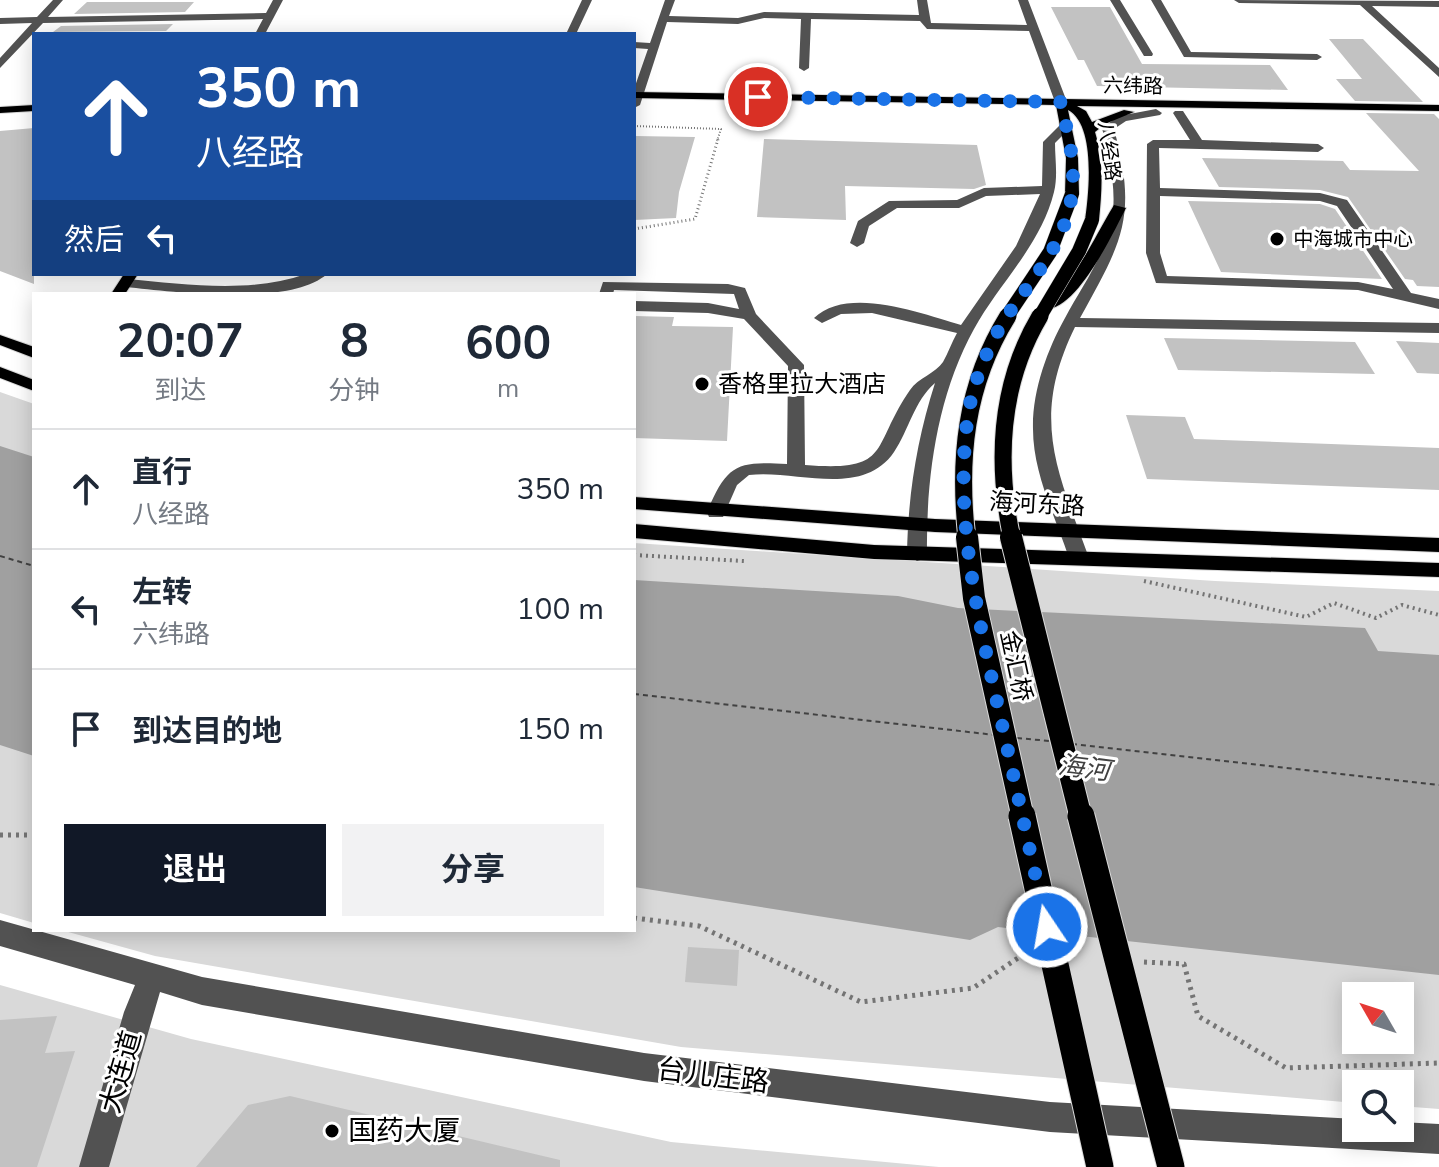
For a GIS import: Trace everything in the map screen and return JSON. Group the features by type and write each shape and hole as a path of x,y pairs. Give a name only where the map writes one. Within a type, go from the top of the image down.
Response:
{"main road":[{"path":"0,97 32,95"},
{"name":"六纬路","path":"636,100 1063,113 1439,108"},
{"path":"0,110 32,108"},
{"path":"1089,131 1101,121 1128,112"},
{"name":"八经路","path":"1072,194 1072,158 1063,113 1082,113 1089,131 1101,222"},
{"name":"六纬路","path":"1082,113 1439,117"},
{"name":"金汇桥","path":"1072,194 1060,240 1006,318 984,361 969,411 962,463 963,506 974,598 1100,1167"},
{"path":"1101,222 1119,208"},
{"name":"金汇桥","path":"1101,222 1081,249 1027,341 1009,391 1000,443 1009,529 1171,1167"},
{"path":"0,340 32,352"},
{"path":"0,372 31,381"},
{"name":"海河东路","path":"636,503 716,512 1071,533 1439,545"},
{"path":"636,531 917,554 1439,570"}],"street":[{"path":"0,65 58,0"},
{"path":"261,32 278,0"},
{"path":"572,32 587,0"},
{"path":"636,97 670,0"},
{"path":"755,17 756,0"},
{"path":"922,0 927,26 1033,28"},
{"name":"八经路","path":"1023,0 1063,113"},
{"path":"1115,0 1148,54"},
{"path":"1156,0 1188,55 1317,57"},
{"path":"1239,0 1439,4"},
{"path":"1361,1 1439,74"},
{"path":"0,21 215,21 269,16"},
{"path":"665,19 738,21 755,17 806,16 924,18"},
{"path":"804,68 806,16"},
{"path":"636,45 655,46"},
{"path":"917,554 916,524 928,449 947,368 966,331 1038,222 1048,190 1049,142 1063,113"},
{"path":"1079,558 1053,489 1045,455 1042,412 1064,336 1103,264 1116,230 1120,172 1108,128 1123,118 1156,113"},
{"path":"1179,113 1198,144"},
{"path":"1318,148 1153,144 1153,253 1161,280 1358,286 1439,304"},
{"path":"857,243 863,224 894,204 959,204 984,192 1048,190"},
{"path":"1155,192 1320,197 1342,203 1406,297"},
{"path":"125,284 240,292 298,284 316,276"},
{"path":"606,292 608,285 728,288 740,291 749,315 796,365 798,456 795,470"},
{"path":"636,306 708,308 749,315"},
{"path":"822,318 835,308 862,306 966,331"},
{"path":"1071,322 1439,328"},
{"path":"716,512 729,478 748,466 850,472 872,466 890,448 916,393 927,380 947,368"},
{"name":"台儿庄路","path":"0,933 202,991 660,1069 1050,1117 1439,1139"},
{"name":"大连道","path":"94,1167 138,1012 152,978"}],"path":[{"path":"636,126 721,129 695,219 636,229"},
{"path":"0,835 32,835"},
{"path":"636,918 699,926 861,1002 973,988 1021,956"},
{"path":"1184,964 1198,1016 1286,1068 1439,1063"}],"shaded area":[{"path":"0,392 32,403 32,922 0,913"},
{"path":"636,543 1215,581 1439,591 1439,1109 1414,1107 1414,1070 1342,1070 1342,1102 681,1047 155,956 68,932 636,932"},
{"path":"0,985 191,1039 671,1142 939,1167 0,1167"}],"water":[{"path":"0,446 32,456 32,755 0,745"},
{"name":"海河","path":"636,580 898,596 958,608 1365,628 1378,651 1439,655 1439,975 998,927 970,940 636,887"}],"building":[{"path":"87,2 194,2 185,12 74,14"},
{"path":"1051,7 1110,7 1142,64 1270,65 1288,90 1097,86 1084,60 1078,60"},
{"path":"173,24 166,31 53,32 61,26"},
{"path":"1329,39 1363,39 1423,102 1355,101 1336,79 1362,79"},
{"path":"1366,113 1434,114 1439,119 1439,287 1417,286 1413,280 1405,279 1348,197 1320,190 1219,187 1202,158 1343,161 1350,170 1419,171"},
{"path":"32,128 34,284 0,271 0,131"},
{"path":"636,136 695,137 679,192 676,218 636,220"},
{"path":"764,139 977,145 986,185 974,189 845,186 846,220 757,217"},
{"name":"中海城市中心","path":"1188,201 1320,204 1335,209 1382,279 1221,272"},
{"path":"636,316 674,317 672,326 733,327 727,441 636,438"},
{"path":"1164,338 1355,342 1375,374 1178,370"},
{"path":"1396,341 1439,343 1439,374 1417,373"},
{"path":"1126,415 1185,417 1194,439 1439,448 1439,490 1147,479"},
{"path":"688,947 739,950 737,986 685,982"},
{"path":"57,1016 45,1053 75,1051 37,1167 0,1167 0,1020"},
{"name":"国药大厦","path":"290,1096 560,1160 560,1167 196,1167 248,1105"}],"ferry route":[{"path":"0,556 32,565"},
{"path":"636,694 995,735"},
{"path":"1017,738 1050,741"},
{"path":"1072,744 1439,785"}],"place":[{"name":"中海城市中心","path":"1277,239"},
{"name":"香格里拉大酒店","path":"702,384"},
{"name":"国药大厦","path":"332,1131"}],"route":[{"path":"758,97 1061,102 1072,158 1072,194 1068,216 1060,240 1006,318 984,361 969,411 962,463 963,506 974,598 1047,927"}]}
